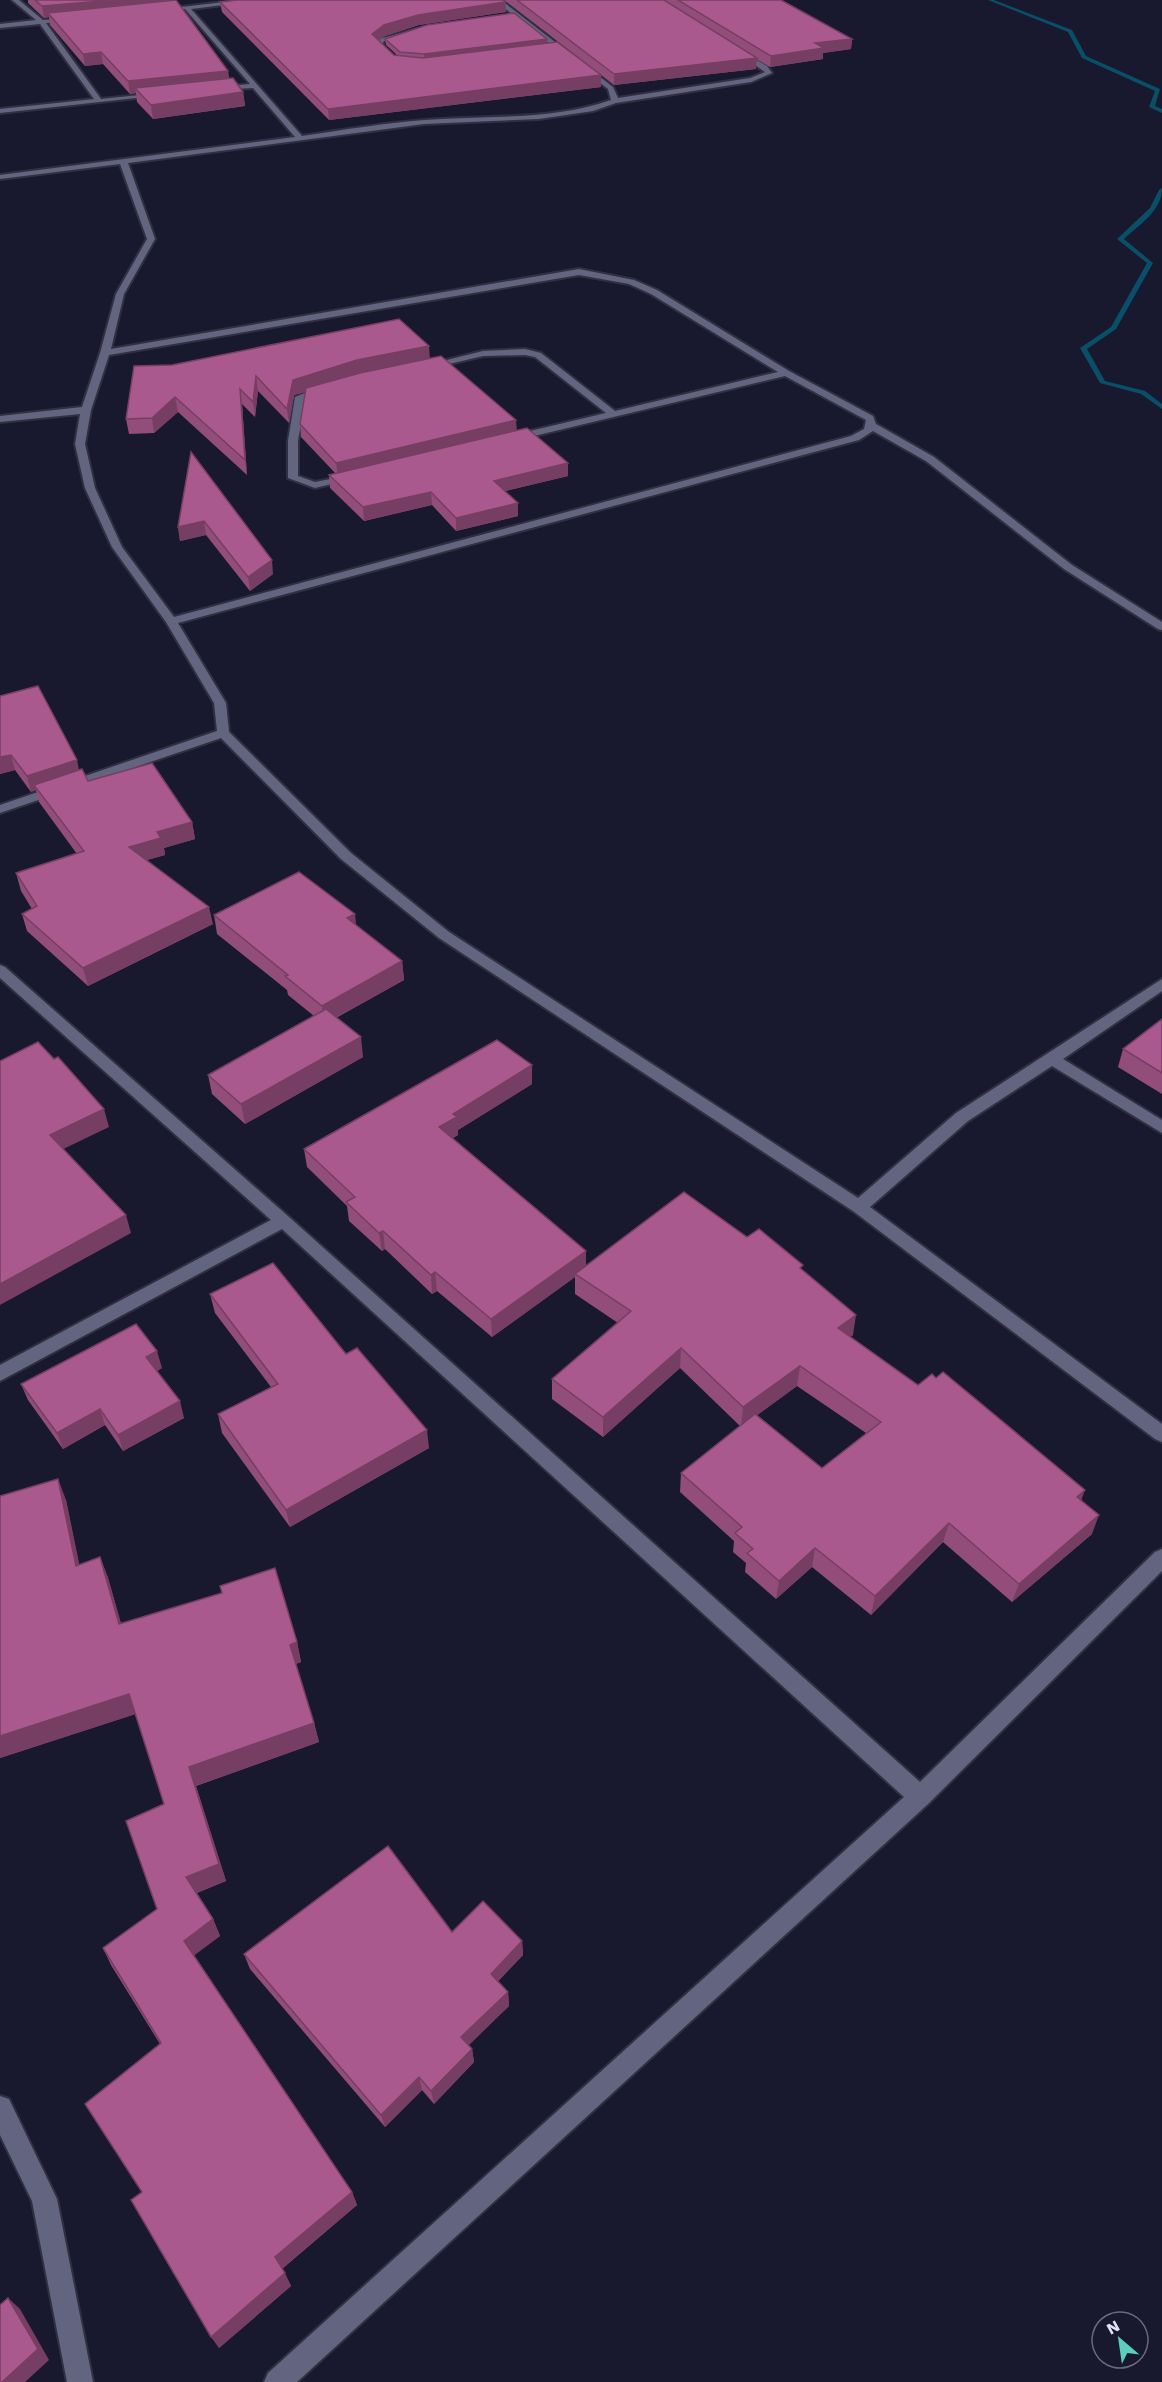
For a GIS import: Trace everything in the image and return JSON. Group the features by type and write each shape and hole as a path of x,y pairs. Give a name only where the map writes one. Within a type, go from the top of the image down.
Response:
{"street":[{"path":"15,0 42,21 98,100"},
{"path":"153,11 260,0"},
{"path":"497,0 610,88 650,95"},
{"path":"186,7 301,139"},
{"path":"506,17 517,15"},
{"path":"0,26 75,18"},
{"path":"398,63 378,45 378,42 400,33 437,27"},
{"path":"550,49 560,48"},
{"path":"0,177 124,163 424,122 539,117 593,109 615,101 751,80 769,73 765,68 734,49"},
{"path":"211,90 255,86"},
{"path":"610,88 615,101"},
{"path":"0,111 166,94"},
{"path":"124,163 151,239 120,294 105,353 86,410 80,444 90,488 117,547 171,621 220,703 223,733 346,856 444,935 859,1207 1162,1434"},
{"path":"105,353 579,272 632,282 654,292 786,373 870,418 872,426 930,459 1068,567 1162,627"},
{"path":"415,369 503,351 528,351 538,355 613,414"},
{"path":"498,442 786,373"},
{"path":"339,385 300,397 293,441 293,478 305,483 326,484 360,476"},
{"path":"0,419 86,410"},
{"path":"171,621 855,438 872,426"},
{"path":"0,809 223,733"},
{"path":"0,970 283,1221 920,1797"},
{"path":"859,1207 962,1117 1162,984"},
{"path":"1052,1059 1162,1127"},
{"path":"0,1374 283,1221"},
{"path":"277,2382 920,1797 1162,1558"},
{"path":"0,2108 44,2199 80,2382"}],"building":[{"path":"35,0 113,0 42,6"},
{"path":"176,0 228,71 128,81 101,52 83,54 48,13"},
{"path":"238,0 503,0 505,2 418,15 384,25 372,34 394,55 423,58 557,42 601,75 328,109 220,2"},
{"path":"517,0 664,0 757,58 614,74"},
{"path":"678,0 781,0 852,39 815,43 824,48 771,56"},
{"path":"514,13 547,39 424,54 400,52 385,39 427,25"},
{"path":"233,78 243,92 151,105 135,88"},
{"path":"399,319 429,346 357,360 293,380 287,409 256,376 253,402 240,389 245,460 175,397 152,418 126,419 134,366 172,365"},
{"path":"441,356 516,420 336,463 300,424 306,388 360,373"},
{"path":"527,428 568,463 494,481 518,503 456,518 431,492 363,507 329,475"},
{"path":"191,452 272,560 248,577 204,521 178,527"},
{"path":"38,686 77,760 27,776 11,755 0,757 0,696"},
{"path":"152,763 192,822 157,832 161,838 129,847 209,907 83,968 22,914 37,906 16,873 84,851 34,785 82,769 88,781"},
{"path":"299,872 355,914 347,918 402,961 322,1006 214,915"},
{"path":"326,1009 361,1037 241,1104 208,1075"},
{"path":"1162,1019 1162,1073 1123,1049"},
{"path":"497,1040 532,1065 453,1114 457,1117 439,1127 586,1251 491,1319 435,1272 431,1275 383,1231 379,1233 346,1202 355,1197 304,1149"},
{"path":"38,1042 54,1059 58,1057 104,1109 50,1135 126,1215 0,1284 0,1061"},
{"path":"684,1192 747,1237 759,1229 803,1265 800,1268 856,1315 838,1328 918,1385 932,1374 936,1378 943,1372 1085,1490 1077,1497 1099,1515 1019,1584 949,1523 875,1596 815,1548 779,1581 747,1553 753,1549 735,1533 742,1527 681,1473 755,1414 822,1468 881,1422 800,1366 743,1407 681,1348 603,1417 552,1379 631,1311 575,1274"},
{"path":"273,1263 346,1354 357,1348 427,1430 286,1510 218,1414 278,1384 210,1294"},
{"path":"136,1324 157,1351 146,1357 180,1401 118,1435 100,1409 57,1433 21,1384"},
{"path":"58,1479 76,1566 100,1557 119,1624 222,1593 220,1586 275,1568 297,1642 290,1645 314,1723 189,1767 219,1864 186,1877 213,1919 184,1941 352,2192 275,2257 285,2273 211,2337 131,2200 142,2192 85,2104 161,2043 103,1948 157,1909 126,1821 164,1804 129,1694 0,1736 0,1496"},
{"path":"388,1846 452,1932 483,1901 522,1941 491,1974 508,1992 461,2037 472,2049 431,2091 419,2077 381,2115 244,1954"},
{"path":"8,2298 38,2349 0,2382 0,2305"}],"waterway":[{"path":"990,0 1070,31 1084,57 1158,90 1152,107 1162,111"},
{"path":"1162,190 1153,209 1120,239 1150,263 1114,328 1083,348 1102,382 1143,392 1162,407"}]}
